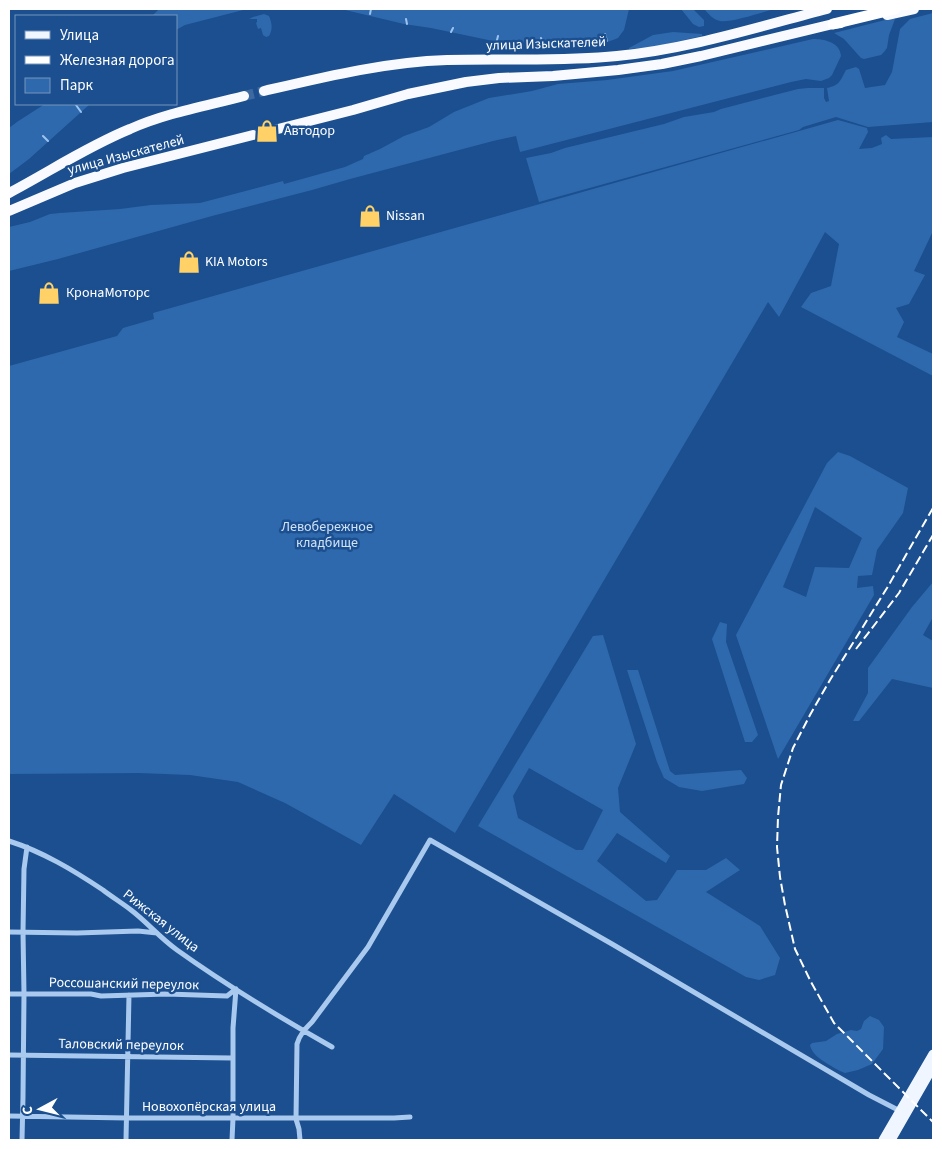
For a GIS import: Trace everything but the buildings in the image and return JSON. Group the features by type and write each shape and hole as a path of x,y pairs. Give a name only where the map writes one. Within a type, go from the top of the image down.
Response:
{"highway":[{"name":"улица Изыскателей","path":"264,91 323,78 404,64 447,60 552,60 651,52 712,40 827,9"},
{"path":"833,24 875,9"},
{"path":"274,130 408,94 466,82 499,78 553,76 662,64 895,9"},
{"path":"833,24 868,20 914,9"},
{"name":"улица Изыскателей","path":"9,193 130,129 165,117 244,96"},
{"name":"улица Изыскателей","path":"9,211 93,177 254,135"}],"main road":[{"path":"883,1140 933,1054"},
{"path":"891,1140 933,1067"}],"street":[{"path":"300,1140 300,1130 296,1118 297,1044 303,1031 312,1022 368,947 430,840 900,1111"},
{"name":"Рижская улица","path":"9,841 27,847 58,862 94,884 130,909 175,949 303,1031 332,1047"},
{"path":"22,1140 24,869 27,847"},
{"path":"9,932 77,933 138,931 157,933"},
{"path":"232,1140 232,1058 236,989"},
{"name":"Россошанский переулок","path":"9,994 226,996 236,989"},
{"path":"126,1140 129,996"},
{"name":"Таловский переулок","path":"9,1055 232,1058"},
{"name":"Новохопёрская улица","path":"9,1116 127,1118 410,1117"}],"green space":[{"path":"159,9 247,9 185,25 178,29 178,15 153,15"},
{"path":"341,9 629,9 624,30 618,38 613,40 604,43 541,44 493,41 404,24"},
{"path":"681,9 693,9 704,20 704,26 699,27 693,24"},
{"path":"704,9 774,9 739,19 720,21"},
{"path":"933,13 933,122 868,127 836,117 803,127 799,130 539,202 526,158 664,124 684,117 714,112 798,89 824,88 826,102 829,101 827,88 837,84 846,70 856,67 859,69 865,88 885,85 892,72 900,29 910,19"},
{"path":"264,14 269,16 272,26 269,36 266,37 263,35 261,28 258,29 257,19 249,19"},
{"path":"895,19 889,35 887,48 881,55 861,58 844,39 834,33"},
{"path":"673,32 702,34 702,36 653,47 629,49 653,35"},
{"path":"813,39 835,44 841,56 832,75 821,81 806,79 791,82 520,152 516,136 493,141 9,271 9,227 30,222 50,214 151,205 200,203 283,181 284,184 345,167 404,136 429,127 454,112 489,98 532,91 558,84 607,80 673,71"},
{"path":"43,105 89,105 29,159 9,174 9,128"},
{"name":"Левобережное кладбище","path":"838,120 867,128 868,132 859,149 872,148 882,144 881,138 886,135 891,139 933,137 933,231 914,271 925,275 909,304 896,308 904,322 897,337 933,354 933,376 801,307 811,293 831,286 839,244 825,232 779,317 768,302 455,833 394,794 361,845 285,803 238,782 190,775 139,773 9,774 9,366 117,336 123,328 154,319 153,313"},
{"path":"838,452 850,456 908,488 903,513 877,550 872,575 858,576 857,588 873,586 874,595 778,759 736,635 827,463","holes":["815,507 862,538 849,568 815,567 806,597 783,587"]},
{"path":"933,582 933,617 923,635 933,641 933,688 892,679 859,721 853,721 868,693 868,668 912,607"},
{"path":"720,622 727,624 726,642 758,735 752,742 745,742 712,639"},
{"path":"603,635 636,744 618,788 620,812 670,856 666,863 617,833 597,861 646,901 657,900 677,870 706,870 726,858 740,870 706,892 760,926 780,958 775,975 759,980 746,977 478,826 593,636","holes":["529,768 603,810 583,850 576,850 518,818 513,796"]},
{"path":"627,670 638,670 670,771 675,775 741,770 747,778 744,784 702,791 679,787 664,778"},
{"path":"870,1016 879,1020 884,1027 883,1049 872,1064 845,1073 822,1060 811,1049 810,1045 812,1043 826,1041 837,1034 861,1029 864,1021"}],"waterway":[{"path":"370,14 371,9"},
{"path":"406,19 407,24"},
{"path":"451,32 453,28"},
{"path":"605,34 607,41"},
{"path":"497,40 498,36"},
{"path":"541,38 543,44"},
{"path":"76,105 81,112"},
{"path":"43,136 48,141"}],"tunnel":[{"path":"244,96 264,91"},
{"path":"253,135 274,130"}],"railway":[{"path":"933,508 887,588 830,680 793,748 781,785 777,847 780,877 795,949 834,1023 933,1122"},
{"path":"856,649 899,593 933,535"}],"place":[{"name":"Автодор","path":"267,131"},
{"name":"Nissan","path":"370,216"},
{"name":"KIA Motors","path":"189,262"},
{"name":"КронаМоторс","path":"49,293"}]}
